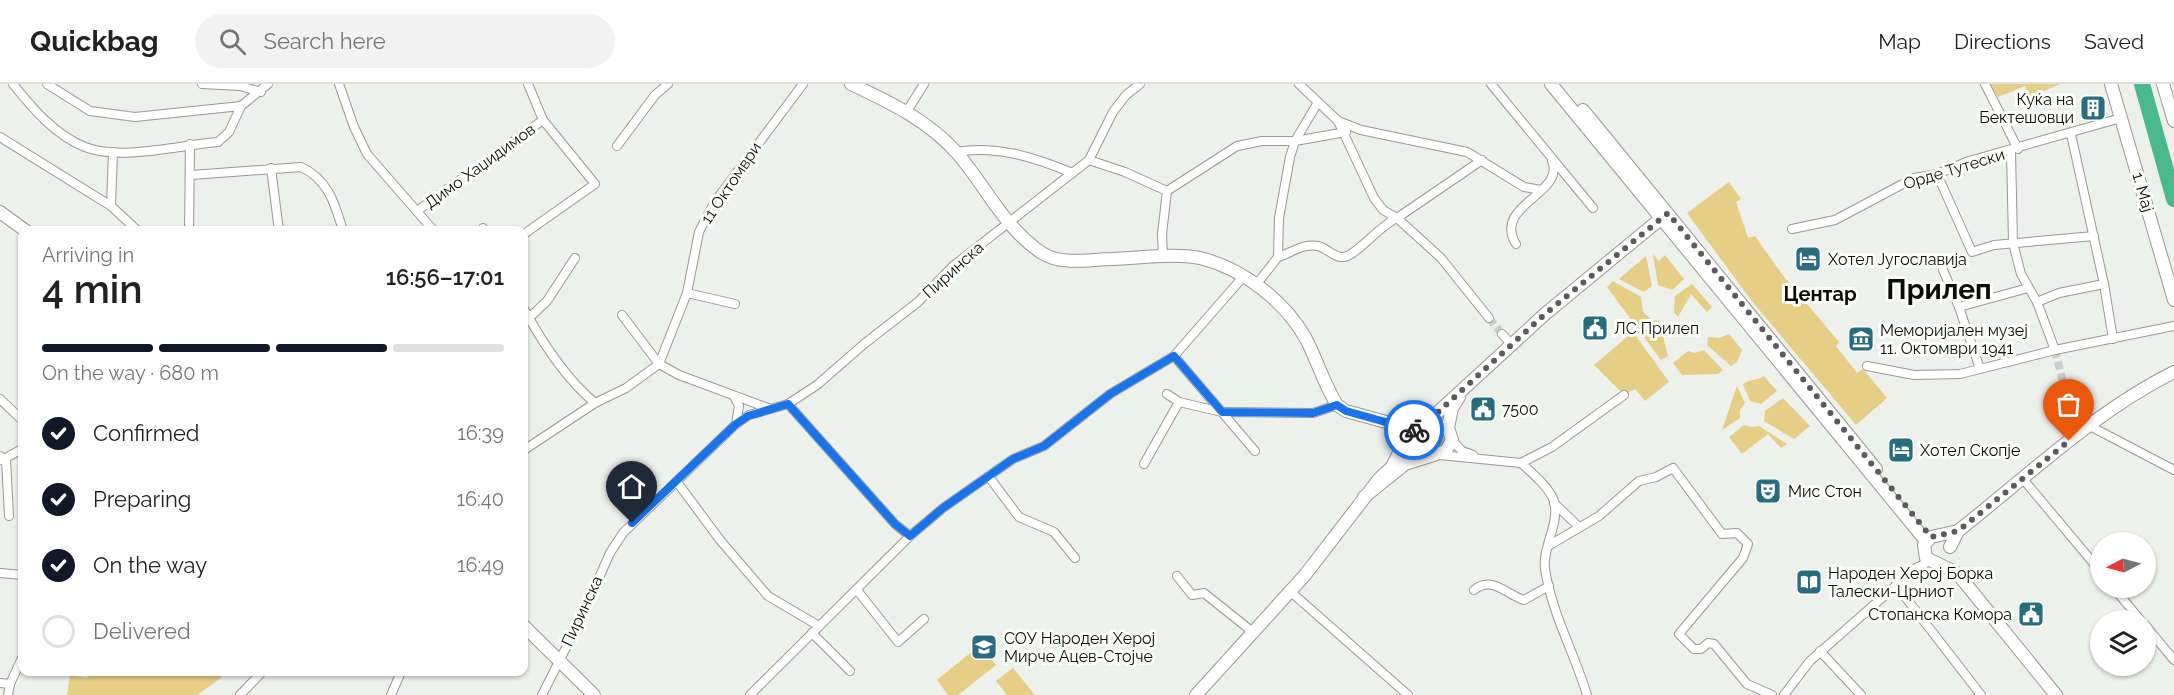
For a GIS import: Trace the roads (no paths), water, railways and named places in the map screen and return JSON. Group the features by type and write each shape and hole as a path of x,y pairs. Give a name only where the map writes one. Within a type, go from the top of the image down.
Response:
{"street":[{"path":"13,84 38,114 60,131 85,147 113,152 218,142 229,132 241,106"},
{"path":"47,84 90,111 135,117 241,106 268,84"},
{"path":"202,84 240,87 261,92"},
{"path":"339,84 354,127 367,154 430,226"},
{"path":"528,84 543,120 595,184 528,231"},
{"path":"617,146 655,95 668,84"},
{"name":"11 Октомври","path":"659,364 687,293 699,232 714,203 803,84"},
{"path":"851,84 907,111 956,152 1008,221 1029,244 1045,255 1069,261 1163,257 1198,258 1221,265 1256,285 1291,317 1305,337 1337,405 1346,411 1415,430"},
{"path":"907,111 924,84"},
{"path":"1140,84 1126,95 1113,112 1089,160 1125,172 1167,191"},
{"path":"1491,84 1552,161 1593,208"},
{"path":"1551,84 1664,216"},
{"path":"1561,84 1931,549 1957,573 2056,695"},
{"path":"1985,84 2015,150 2013,243 2021,274 2037,302 2055,350"},
{"name":"1. Мај","path":"2111,84 2174,300"},
{"path":"2163,84 2171,100 2174,121"},
{"path":"1302,85 1317,104 1338,121 1361,130 1467,153 1482,160 1524,188 1540,190"},
{"path":"1278,257 1283,189 1295,141 1317,104"},
{"name":"Орде Тутески","path":"1792,230 1835,220 1905,182 2121,118"},
{"name":"Димо Хаџидимов","path":"417,211 543,120"},
{"path":"1338,121 1374,198 1383,210 1397,218 1441,258 1489,318"},
{"path":"1167,191 1237,146 1262,141 1295,141 1361,130"},
{"path":"2071,134 2104,284 2113,339"},
{"path":"0,137 111,206 133,226"},
{"path":"189,226 190,144"},
{"path":"956,152 980,148 1038,159 1070,172"},
{"path":"111,206 113,152"},
{"name":"Пиринска","path":"542,695 582,616 610,553 623,533 666,489 677,482 736,424 768,408 788,404 817,385 864,344 918,302 944,274 1008,221 1070,172 1089,160"},
{"path":"1256,285 1278,257 1299,247 1318,246 1339,257 1353,254 1383,224 1397,218 1482,160"},
{"path":"1516,244 1510,234 1512,219 1552,178 1555,167 1552,161"},
{"path":"190,175 301,167 317,174 336,207 342,226"},
{"path":"271,168 278,226"},
{"path":"1937,174 1972,252 2013,243 2094,236"},
{"path":"1163,257 1162,234 1167,191"},
{"path":"0,212 19,226"},
{"path":"1200,693 1291,592 1364,497 1392,466 1400,455 1403,444 1415,430 1431,424 1436,414 1545,314 1664,216"},
{"path":"575,258 547,301 529,318 545,345 585,395 595,403"},
{"path":"1943,270 1959,307 1980,369"},
{"path":"750,695 910,536 943,508 1013,459 1044,446 1110,394 1174,356 1243,277"},
{"path":"2037,302 2059,293 2104,284"},
{"path":"1959,307 2028,288"},
{"path":"687,293 735,304"},
{"path":"528,447 595,403 626,388 659,364 621,315"},
{"path":"1867,366 1924,375 1960,374 2055,350 2174,326"},
{"path":"1502,334 1512,345"},
{"path":"1174,356 1256,451"},
{"name":"Пиринска","path":"659,364 679,375 735,398 768,408"},
{"path":"1784,695 1820,651 1916,568 1931,549 1958,531 2088,425 2132,394 2174,372"},
{"path":"1364,497 1395,471 1416,459 1446,452 1452,408 1465,389"},
{"path":"1167,394 1179,402 1222,412 1313,413 1337,405"},
{"path":"1439,455 1521,463 1552,447 1624,396"},
{"path":"735,398 739,406 736,424"},
{"path":"2067,398 2078,416 2088,425 2174,470"},
{"path":"0,399 18,416"},
{"path":"1144,464 1179,402"},
{"path":"788,404 895,524 910,536"},
{"path":"1383,420 1403,444 1409,457 1416,459"},
{"path":"1431,424 1450,434 1462,451 1479,458"},
{"path":"9,516 2,459 18,451"},
{"path":"1521,463 1538,479 1554,503 1579,527"},
{"path":"1548,546 1599,516 1639,481 1656,477 1673,468 1722,534 1737,533 1748,544 1743,558 1679,634 1695,649 1701,649 1708,643 1714,644 1747,684 1772,695"},
{"path":"988,477 1019,517 1054,532 1075,558"},
{"path":"2023,479 2090,559"},
{"path":"677,482 720,540 768,596 819,626"},
{"path":"1554,503 1553,524 1545,567 1554,608 1580,670 1587,695"},
{"path":"1931,549 1946,559 1958,531"},
{"path":"1931,549 1947,540 1957,573"},
{"path":"0,573 18,575"},
{"path":"1177,576 1192,595 1204,593 1254,633"},
{"path":"1474,590 1479,585 1490,584 1501,587 1524,600 1549,586"},
{"path":"1896,585 1981,695"},
{"path":"857,590 898,642 924,619"},
{"path":"1291,592 1403,694"},
{"path":"2122,598 2132,610"},
{"path":"528,630 594,695"},
{"path":"812,633 850,671"},
{"path":"2156,638 2174,660"},
{"path":"1820,651 1861,695"},
{"path":"10,695 10,684 18,667"},
{"path":"240,695 258,676"},
{"path":"391,695 399,676"},
{"path":"0,683 10,684"}],"waterway":[{"path":"2142,84 2174,199"}],"tunnel":[{"path":"1489,318 1502,334"},
{"path":"2055,350 2067,398"}],"place":[{"name":"Куќа на Бектешовци","path":"2093,108"},
{"name":"Хотел Југославија","path":"1808,259"},
{"name":"ЛС Прилеп","path":"1595,328"},
{"name":"Меморијален музеј 11. Октомври 1941","path":"1861,339"},
{"name":"7500","path":"1483,409"},
{"name":"Хотел Скопје","path":"1901,450"},
{"name":"Мис Стон","path":"1768,491"},
{"name":"Народен Херој Борка Талески-Црниот","path":"1809,582"},
{"name":"Стопанска Комора","path":"2031,614"},
{"name":"СОУ Народен Херој Мирче Ацев-Стојче","path":"984,647"}],"district":[{"name":"Прилеп","path":"1939,289"},
{"name":"Центар","path":"1820,294"}]}
